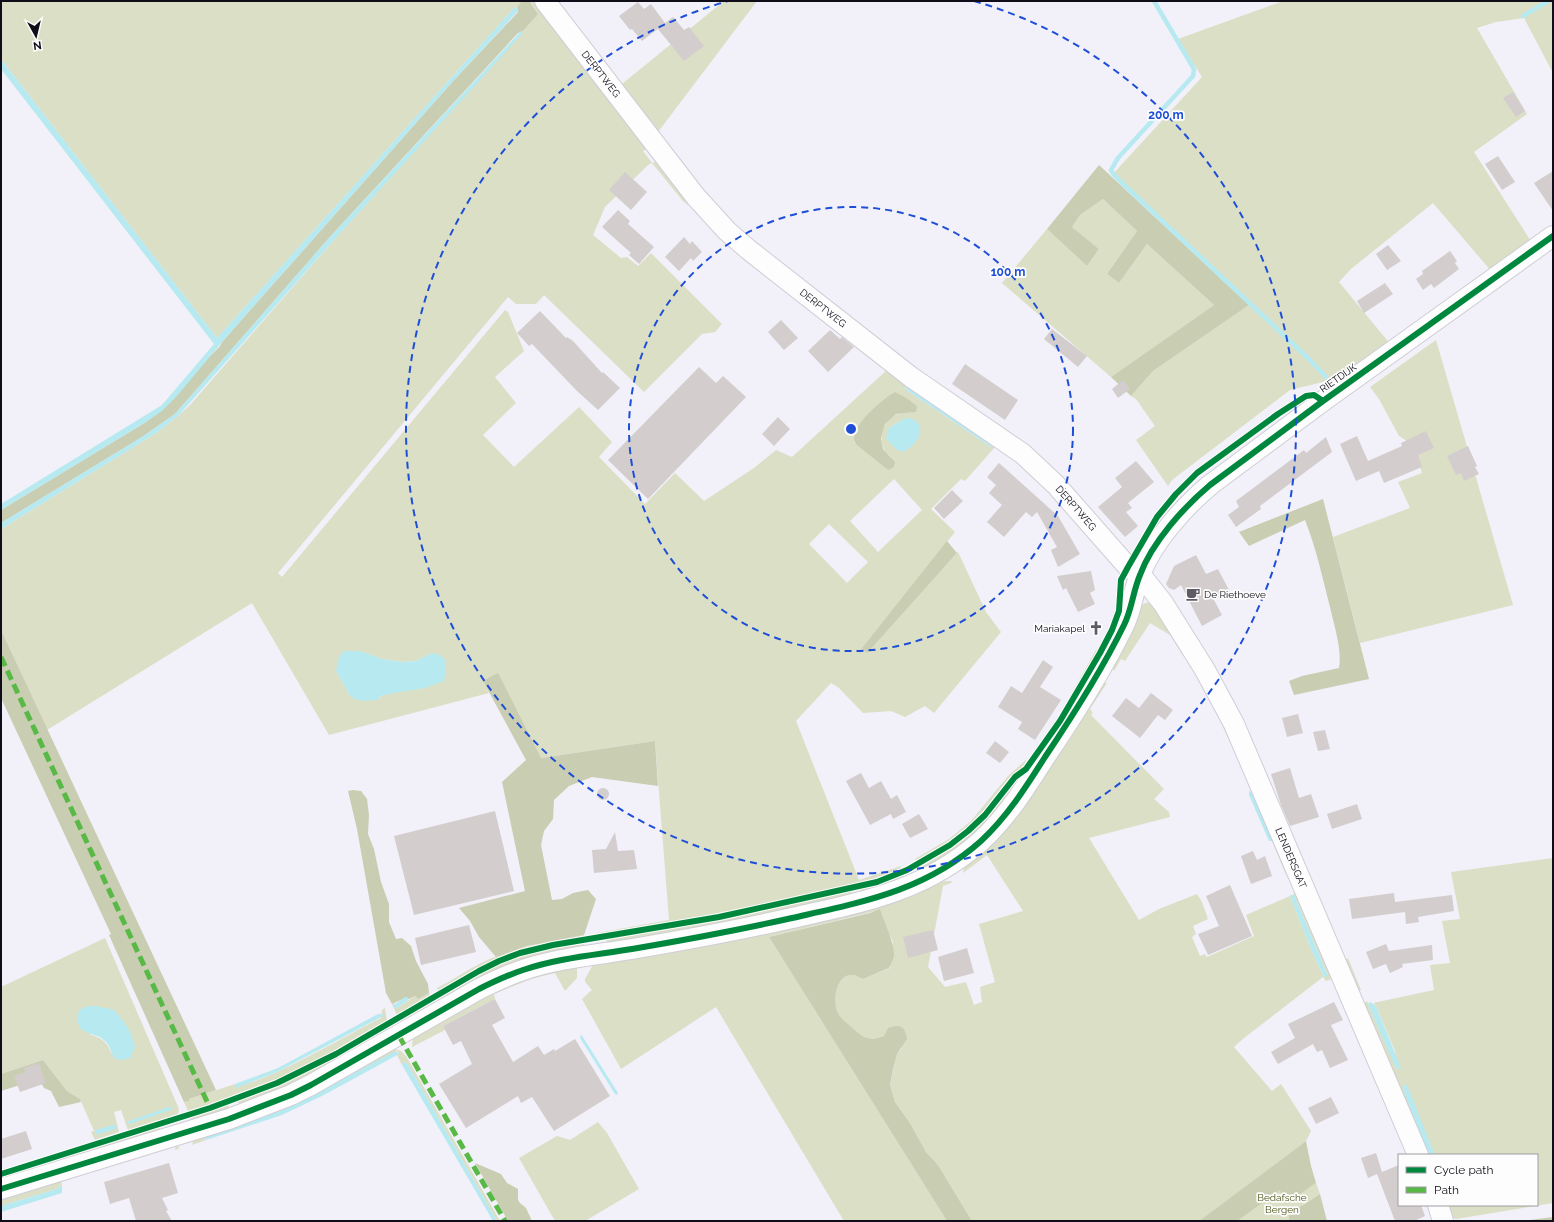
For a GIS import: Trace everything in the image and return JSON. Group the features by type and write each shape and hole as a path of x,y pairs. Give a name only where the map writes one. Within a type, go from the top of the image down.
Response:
{"street":[{"name":"DERPTWEG","path":"545,1 696,197 727,231 749,250 912,377 1023,454 1056,485 1128,566 1140,574"},
{"name":"RIETDIJK","path":"1,1190 229,1119 291,1095 479,989 525,969 553,962 682,941 868,901 898,891 929,877 948,866 982,840 1007,814 1027,785 1086,695 1106,661 1128,616 1140,574 1153,550 1178,516 1193,500 1210,484 1323,401 1553,236"},
{"name":"LENDERSGAT","path":"1140,574 1163,603 1183,633 1234,724 1418,1154"},
{"path":"1438,1206 1443,1221"}],"green space":[{"path":"1,1 522,1 517,7 514,8 217,338 1,59"},
{"path":"522,1 529,1 538,14 522,32 518,33 329,238 175,414 142,437 1,523 1,510 146,422 220,346 454,80 518,12 517,7"},
{"path":"529,1 540,1 648,148 643,151 652,163 648,165 605,207 593,235 621,258 627,257 638,266 651,253 722,324 715,332 702,334 644,392 544,295 536,304 516,304 508,297 278,573 282,577 505,310 508,312 524,351 495,377 516,403 483,435 514,467 579,407 612,442 599,457 645,504 675,473 704,501 754,468 776,450 792,457 888,369 986,441 906,385 905,389 991,447 995,447 965,481 961,479 931,509 955,532 862,648 867,652 958,552 986,612 1001,632 934,713 925,706 905,717 891,711 863,713 839,688 831,683 796,721 859,880 901,866 900,870 862,882 797,897 598,935 597,933 669,920 655,741 541,758 483,681 489,693 329,735 252,603 47,730 1,630 1,529 156,433 190,405 333,241 538,14","holes":["908,399 911,413 901,413 895,415 888,421 883,429 883,447 891,457 884,467 854,442","902,420 903,452 893,446 889,428","894,479 922,510 878,552 850,521","829,524 868,562 847,583 809,544","344,651 360,651 382,659 402,662 416,661 432,653 425,688 394,692 377,699 349,694 336,671"]},
{"path":"716,1 757,1 658,132 622,84 719,5"},
{"path":"1283,1 1553,1 1553,73 1524,18 1496,22 1477,28 1527,114 1474,152 1532,243 1492,272 1433,203 1351,269 1339,282 1391,345 1344,379 1331,378 1327,381 1290,390 1172,480 1168,486 1136,440 1155,426 1136,399 1131,396 1153,371 1249,305 1112,175 1202,77 1178,39"},
{"path":"660,161 690,201 688,205 682,200 652,163"},
{"path":"1099,165 1249,305 1153,371 1131,396 1111,377 1214,305 1147,244 1119,283 1107,274 1137,231 1103,199 1080,215 1072,227 1099,249 1087,266 1047,229"},
{"path":"1103,199 1137,231 1107,274 1119,283 1147,244 1214,305 1111,377 1002,283 1047,229 1087,266 1099,249 1072,227 1080,215"},
{"path":"1436,340 1513,605 1360,643 1333,537 1410,508 1398,482 1422,473 1418,459 1407,441 1399,436 1379,399 1370,387"},
{"path":"895,392 917,406 916,412 896,414 885,424 881,438 883,449 895,462 894,467 889,470 857,445 854,439 855,432 860,424 874,408"},
{"path":"1323,499 1369,679 1294,695 1289,681 1302,676 1339,668 1340,661 1336,632 1320,566 1309,531 1305,520 1249,546 1239,532"},
{"path":"947,541 957,553 867,653 862,648"},
{"path":"1152,602 1202,672 1292,868 1286,875 1272,841 1273,839 1221,722 1185,654 1182,654 1170,635 1150,623 1125,661 1121,659 1114,671 1112,665 1140,607 1145,603"},
{"path":"1,630 216,1090 184,1102 109,935 111,934 1,698"},
{"path":"1096,650 1098,651 1071,698 1069,698"},
{"path":"498,673 541,758 655,741 658,786 592,777 569,786 554,800 553,819 544,831 541,845 552,900 562,899 573,893 588,890 596,899 584,935 527,946 496,957 479,937 470,921 459,908 525,891 502,782 526,760 483,681"},
{"path":"1101,683 1107,683 1090,709 1093,713 1091,715 1164,789 1154,799 1169,812 1170,817 1089,838 1139,920 1159,909 1197,894 1202,902 1208,919 1193,926 1196,934 1192,937 1200,956 1205,954 1207,957 1254,936 1246,915 1290,896 1311,949 1325,977 1327,974 1293,895 1294,893 1306,900 1336,972 1332,979 1326,981 1323,977 1234,1047 1272,1091 1281,1084 1311,1131 1306,1141 1199,1221 972,1221 938,1165 926,1152 910,1123 895,1102 890,1085 897,1054 902,1048 888,1028 885,1036 872,1039 865,1037 844,1022 837,1011 835,1000 837,988 843,978 848,975 854,975 863,979 890,968 893,942 880,910 769,937 947,1221 844,1221 716,1007 621,1069 582,999 592,990 585,982 585,979 595,961 933,882 952,881 951,883 943,886 928,967 945,987 966,982 974,1005 982,1002 980,987 995,982 979,924 1023,911 987,855 963,873 964,868"},
{"path":"1027,759 1022,767 1009,779 986,808 970,824 934,851 918,861 915,859 949,839 971,821 1008,776"},
{"path":"1026,774 973,839 924,869 923,866 954,846 974,830 991,813 1012,785"},
{"path":"348,791 361,791 367,799 369,815 368,834 374,849 381,882 389,904 389,922 396,939 402,938 411,946 416,961 428,984 429,993 418,999 415,996 409,999 405,998 392,1004 386,993 357,829"},
{"path":"1553,858 1553,1203 1538,1205 1538,1154 1422,1154 1359,1007 1367,1001 1397,1069 1395,1051 1376,1006 1373,1003 1434,990 1430,965 1450,963 1442,921 1460,919 1451,872"},
{"path":"902,876 903,878 864,896 860,889"},
{"path":"853,891 847,899 609,946 606,940 723,920"},
{"path":"880,909 893,945 894,956 892,962 889,968 863,979 854,975 848,975 843,978 837,988 835,1000 837,1011 844,1021 864,1037 871,1039 884,1036 888,1028 895,1026 903,1028 905,1031 907,1039 897,1054 890,1085 895,1102 910,1123 926,1152 938,1165 972,1221 947,1221 769,937 870,913"},
{"path":"584,935 584,937 530,947 502,957 474,970 438,991 437,988 477,965 507,952 532,945"},
{"path":"105,938 179,1109 178,1114 128,1130 121,1110 114,1112 119,1132 95,1140 91,1132 94,1131 80,1099 67,1091 43,1060 1,1074 1,987","holes":["130,1031 111,1053 103,1040 89,1034","114,1125 116,1128 95,1133 95,1131"]},
{"path":"584,944 581,951 445,1002 442,996 489,969 505,962 544,951"},
{"path":"1348,958 1361,990 1356,991 1345,960"},
{"path":"577,967 577,978 565,991 555,973 531,979 494,994 495,999 443,1026 445,1030 412,1047 413,1037 418,1032 520,978"},
{"path":"429,993 430,996 397,1015 392,1004 394,1003 395,1007 397,1008 415,996 418,999"},
{"path":"385,1008 387,1021 327,1055 266,1084 215,1103 188,1111 184,1102 189,1101 189,1099 235,1084 245,1084 282,1070 381,1018 382,1010"},
{"path":"387,1028 388,1031 384,1037 246,1107 237,1102 295,1078"},
{"path":"394,1049 401,1051 406,1056 500,1221 497,1221 407,1063 405,1062 402,1065 397,1055 399,1053 397,1051 280,1111 205,1137 206,1140 192,1145 193,1143 191,1141 179,1144 178,1147 180,1148 175,1150 176,1142"},
{"path":"43,1060 67,1091 80,1099 81,1102 59,1107 51,1091 44,1088 39,1079 1,1091 1,1074"},
{"path":"228,1105 231,1112 194,1122 189,1117"},
{"path":"598,1122 607,1133 639,1189 585,1221 555,1221 519,1158 557,1136 570,1140"},
{"path":"159,1127 162,1133 102,1152 97,1146"},
{"path":"1306,1141 1316,1183 1285,1204 1280,1190 1237,1221 1199,1221"},
{"path":"86,1150 86,1156 47,1169 44,1163"},
{"path":"475,1163 501,1174 507,1183 518,1189 518,1200 526,1208 532,1221 508,1221"},
{"path":"31,1167 34,1170 1,1183 1,1176"},
{"name":"Bedafsche Bergen","path":"1294,1177 1299,1194 1316,1183 1320,1194 1302,1205 1307,1221 1205,1221"},
{"path":"61,1178 62,1187 60,1186 57,1189 1,1206 1,1196"},
{"path":"1320,1194 1327,1221 1289,1221 1289,1214"},
{"path":"1443,1206 1535,1206 1456,1219 1450,1217"},
{"path":"1553,1217 1553,1221 1521,1221"}],"water":[{"path":"517,7 518,11 454,80 222,342 177,396 162,411 1,510 1,504 162,405 214,344 1,69 1,59 217,338 514,8"},
{"path":"521,31 523,32 522,34 333,241 179,415 156,433 1,529 1,523 142,437 175,414 329,238"},
{"path":"908,383 994,446 991,447 905,389"},
{"path":"907,418 914,420 919,424 920,434 913,445 903,452 896,449 886,438 889,428"},
{"path":"344,651 360,651 382,659 402,662 416,661 432,653 440,655 445,660 446,666 444,681 425,688 381,696 377,700 361,701 353,698 349,694 336,671 339,657"},
{"path":"1252,790 1273,839 1272,841 1269,841 1249,795 1249,792"},
{"path":"1294,895 1327,974 1325,977 1311,949 1290,896"},
{"path":"1370,1002 1376,1006 1401,1068 1400,1070 1395,1066 1368,1004"},
{"path":"96,1006 114,1010 130,1031 135,1047 130,1058 122,1060 114,1058 105,1041 80,1027 78,1015 80,1010 85,1007"},
{"path":"378,1014 382,1014 383,1016 277,1072 236,1088 235,1084 278,1068"},
{"path":"581,1034 618,1093 617,1095 580,1038"},
{"path":"394,1052 398,1052 399,1054 324,1095 282,1115 206,1140 205,1136 280,1111"},
{"path":"404,1062 407,1063 497,1221 493,1221 402,1065"},
{"path":"1404,1085 1407,1085 1434,1153 1429,1154 1404,1092"},
{"path":"172,1106 171,1110 129,1124 126,1122"},
{"path":"60,1186 62,1187 62,1193 1,1212 1,1206 57,1189"}],"building":[{"path":"638,2 644,9 651,4 665,23 673,17 684,30 689,27 704,46 684,61 658,29 663,25 642,41 632,29 630,30 619,16"},
{"path":"1513,92 1525,111 1516,117 1503,98"},
{"path":"1498,156 1515,182 1502,190 1485,164"},
{"path":"1553,171 1553,211 1534,183"},
{"path":"625,172 647,192 631,210 609,190"},
{"path":"618,210 630,221 628,224 654,247 639,264 629,255 631,253 602,227"},
{"path":"684,237 690,244 692,241 702,252 693,261 691,258 679,271 665,257"},
{"path":"1388,245 1401,261 1387,270 1376,254"},
{"path":"1450,251 1457,261 1455,263 1459,269 1434,288 1431,284 1423,290 1416,279 1423,274 1422,271"},
{"path":"1385,283 1393,294 1364,313 1357,301"},
{"path":"540,311 566,338 567,337 573,341 602,373 603,372 620,388 598,410 577,391 532,344 529,346 517,333"},
{"path":"781,320 798,338 784,350 768,332"},
{"path":"1052,329 1087,356 1078,367 1044,339"},
{"path":"830,330 840,339 842,337 854,347 828,372 808,351"},
{"path":"965,364 1018,400 1005,420 952,384"},
{"path":"699,367 716,383 723,376 746,397 648,499 608,460"},
{"path":"1123,380 1130,389 1118,398 1112,389"},
{"path":"778,417 790,429 774,446 762,434"},
{"path":"1426,431 1434,448 1418,455 1422,467 1384,483 1379,471 1356,481 1340,444 1357,436 1368,461 1402,446 1401,443"},
{"path":"1326,437 1332,452 1260,506 1261,509 1236,527 1228,515 1239,507 1236,501 1304,450 1306,453"},
{"path":"1468,446 1479,474 1464,481 1461,473 1456,475 1447,456"},
{"path":"1136,461 1154,482 1128,503 1132,508 1126,512 1138,526 1125,537 1098,507 1122,487 1115,478"},
{"path":"999,463 1058,516 1080,554 1058,567 1051,550 1057,547 1037,512 1032,517 1026,512 1004,537 987,522 1002,505 989,493 996,485 987,477"},
{"path":"952,490 963,501 944,519 934,508"},
{"path":"1196,555 1206,574 1218,569 1230,592 1214,600 1222,615 1202,626 1181,585 1174,590 1169,588 1166,584 1174,566"},
{"path":"1091,571 1095,590 1090,593 1095,604 1078,612 1066,588 1063,590 1057,576"},
{"path":"1043,660 1053,667 1040,687 1061,700 1035,740 1018,729 1022,722 998,707 1011,686 1022,693"},
{"path":"1151,693 1173,710 1165,720 1158,715 1140,738 1112,716 1126,698 1139,708"},
{"path":"1298,714 1303,733 1287,737 1282,718"},
{"path":"1325,730 1330,749 1318,751 1313,732"},
{"path":"995,741 1009,752 1000,763 986,753"},
{"path":"1290,768 1299,798 1311,794 1319,817 1290,826 1281,805 1271,774"},
{"path":"861,773 869,788 881,781 891,799 897,795 906,812 893,819 891,814 870,825 846,781"},
{"path":"605,788 608,789 608,799 601,800 598,799 597,792 598,789"},
{"path":"1357,804 1362,819 1332,829 1327,814"},
{"path":"495,811 514,891 414,915 394,836"},
{"path":"919,814 928,829 910,838 902,824"},
{"path":"615,832 618,851 634,850 637,869 594,873 592,850 606,849"},
{"path":"1253,851 1257,860 1265,856 1272,876 1251,884 1241,856"},
{"path":"1230,885 1252,936 1208,955 1198,934 1219,926 1206,896"},
{"path":"1394,893 1395,902 1452,895 1454,911 1418,917 1419,922 1406,924 1405,912 1352,919 1349,899"},
{"path":"469,925 476,952 421,965 415,938"},
{"path":"933,930 938,950 908,958 903,937"},
{"path":"1386,944 1389,951 1432,945 1433,960 1402,964 1403,967 1390,973 1386,964 1373,969 1366,952"},
{"path":"967,948 974,973 944,981 938,957"},
{"path":"495,999 505,1018 492,1025 513,1062 538,1046 544,1055 554,1049 555,1051 575,1039 610,1096 554,1131 532,1097 521,1103 518,1096 466,1128 439,1084 472,1064 461,1041 453,1045 443,1026"},
{"path":"1334,1002 1343,1020 1331,1025 1348,1060 1330,1068 1322,1050 1317,1052 1313,1044 1278,1064 1271,1052 1295,1038 1288,1024"},
{"path":"39,1063 46,1083 20,1092 14,1076 25,1072 24,1068"},
{"path":"1331,1097 1339,1113 1316,1124 1308,1108"},
{"path":"26,1131 32,1149 1,1159 1,1139"},
{"path":"1376,1153 1382,1172 1398,1165 1398,1206 1421,1206 1425,1216 1414,1221 1395,1221 1377,1174 1368,1178 1361,1158"},
{"path":"169,1163 178,1193 162,1198 168,1210 166,1211 172,1221 136,1221 129,1198 110,1204 104,1182"}],"waterway":[{"path":"1154,1 1194,69 1193,76 1118,158 1111,170 1122,183 1309,359 1326,377"},
{"path":"1523,16 1548,1"},
{"path":"396,1006 406,999"},
{"path":"97,1132 114,1127"}],"marked path":[{"path":"1,657 210,1108"},
{"path":"399,1036 505,1221"}],"cycle path":[{"path":"1,1189 229,1119 291,1095 479,989 523,970 563,960 712,935 844,906 892,892 938,872 960,858 981,841 1008,812 1023,790 1097,676 1127,619 1136,587 1145,563 1152,550 1180,514 1210,485 1323,401 1553,236"},
{"path":"1,1174 210,1108 277,1083 336,1054 479,971 520,953 553,945 719,917 877,882 907,870 950,845 985,815 1015,777 1026,769 1060,721 1112,630 1119,611 1121,580 1157,517 1176,494 1197,473 1278,414 1306,396 1314,395 1323,401"}],"place":[{"name":"De Riethoeve","path":"1193,594"},
{"name":"Mariakapel","path":"1096,628"}]}
